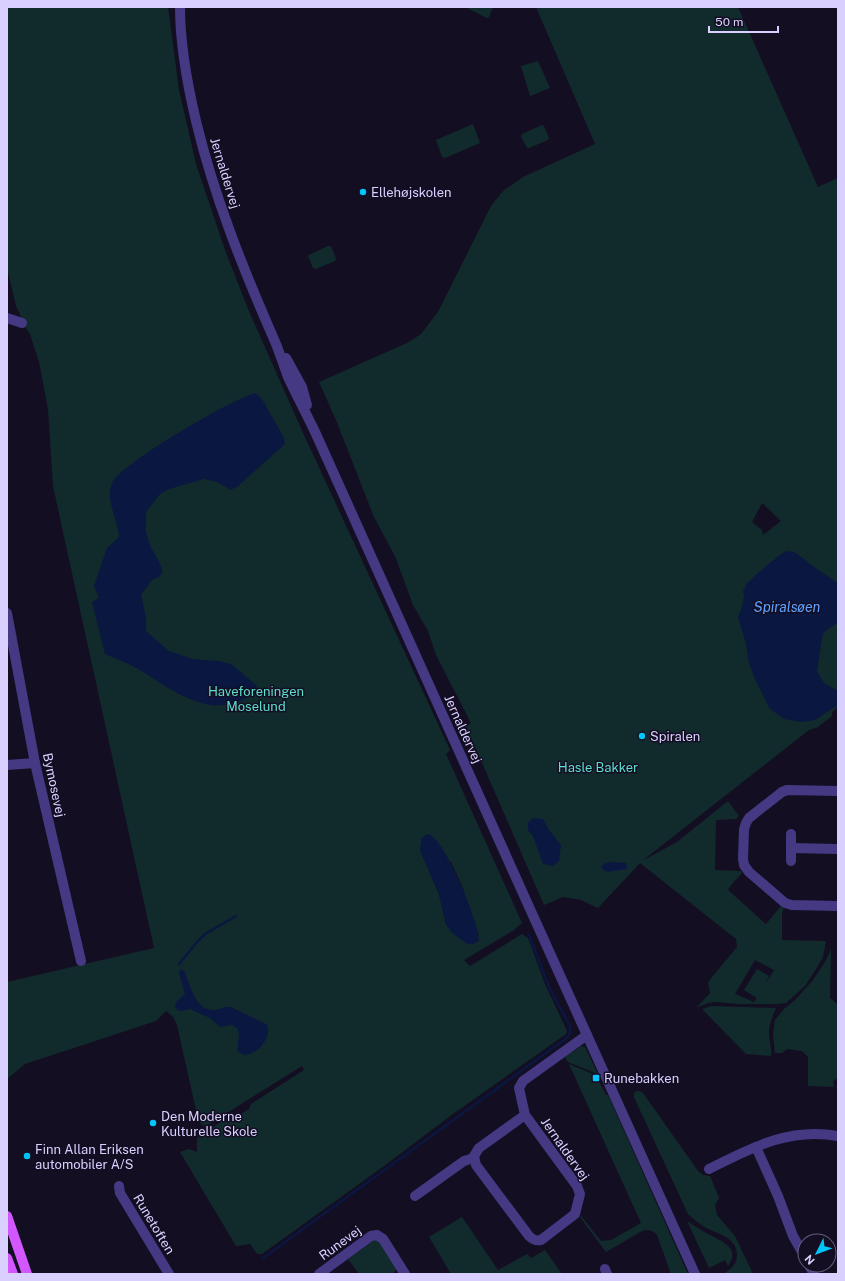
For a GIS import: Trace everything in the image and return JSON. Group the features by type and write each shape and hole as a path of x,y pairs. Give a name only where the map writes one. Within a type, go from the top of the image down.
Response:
{"main road":[{"path":"7,1216 27,1274"},
{"path":"7,1258 12,1274"}],"street":[{"name":"Jernaldervej","path":"180,7 182,46 204,153 222,210 242,265 274,339 302,387 316,434 695,1274"},
{"path":"7,318 22,323"},
{"name":"Bymosevej","path":"7,613 35,763 81,961"},
{"path":"7,765 35,763"},
{"path":"838,791 787,790 782,792 749,818 746,823 744,829 743,859 746,869 785,903 792,905 838,906"},
{"path":"790,834 790,861"},
{"path":"790,848 838,849"},
{"name":"Jernaldervej","path":"525,1115 479,1148 474,1158 476,1165 532,1238 538,1241 542,1240 574,1215 580,1196 578,1189 525,1115 519,1088 521,1083 587,1035"},
{"path":"709,1170 776,1139 798,1134 838,1136"},
{"path":"756,1147 797,1243"},
{"name":"Jernaldervej","path":"415,1196 464,1161 474,1158"},
{"name":"Runetoften","path":"119,1186 120,1193 169,1274"},
{"name":"Runevej","path":"319,1274 371,1236 377,1235 383,1239 405,1274"}],"green space":[{"name":"Haveforeningen Moselund","path":"7,7 168,7 179,90 196,164 225,250 248,309 304,435 450,750 446,754 522,923 514,930 464,960 470,966 522,934 528,938 545,984 567,1031 566,1034 453,1114 262,1254 257,1254 250,1244 236,1246 180,1152 189,1149 197,1152 197,1138 224,1120 228,1122 249,1109 251,1104 304,1070 302,1066 206,1126 201,1124 198,1119 177,1025 173,1017 166,1011 156,1021 25,1064 7,1079 7,982 154,948 53,486 48,409 39,362 30,334 22,323 16,306 7,268","holes":["420,850 451,862 462,886 479,936 446,924 439,894"]},
{"path":"467,7 493,7 489,17 487,18"},
{"name":"Hasle Bakker","path":"536,7 738,7 818,187 838,178 838,707 832,712 832,716 818,727 809,730 642,861 677,842 728,801 739,816 736,819 716,820 715,870 741,871 742,873 728,890 766,924 781,906 784,909 782,912 782,940 826,941 823,957 816,969 805,986 786,1003 739,1004 716,1002 708,1003 696,1008 710,993 708,982 737,947 736,939 640,863 598,908 581,900 563,897 544,905 466,726 471,723 436,655 428,631 413,605 395,556 374,517 336,420 319,382 407,343 421,334 438,312 491,206 503,191 523,177 595,144","holes":["762,503 781,521 763,535 762,530 752,522","755,960 774,970 764,986 769,976 757,969 744,990 757,998 754,1002 735,994"]},
{"path":"538,61 550,88 530,96 521,66"},
{"path":"473,124 480,143 445,158 442,157 436,140"},
{"path":"542,125 544,126 549,138 548,140 527,148 521,136 522,134"},
{"path":"331,246 336,259 335,261 316,269 313,268 308,256"},
{"path":"831,949 830,998 838,1005 838,1078 833,1081 834,1087 808,1086 808,1057 802,1051 787,1049 782,1053 775,1053 773,1034 775,1020 813,980 825,962"},
{"path":"712,1006 776,1008 769,1029 771,1056 746,1054 702,1009"},
{"path":"581,1046 585,1047 598,1074 568,1062 565,1057"},
{"path":"569,1064 595,1075 595,1081 600,1083 606,1095 608,1095 688,1274 671,1274 657,1235 652,1231 642,1231 606,1252 580,1217 581,1216 601,1241 611,1240 641,1223"},
{"path":"636,1091 643,1093 698,1171 703,1175 710,1176 719,1198 715,1205 717,1215 735,1236 753,1274 725,1274 736,1261 736,1249 724,1236 703,1226 688,1214 634,1097 634,1093"},
{"path":"462,1217 498,1270 527,1254 531,1258 545,1250 562,1274 451,1274 429,1237"},
{"path":"687,1221 703,1232 727,1245 731,1249 732,1259 728,1266 725,1260 709,1268"},
{"path":"377,1238 397,1269 392,1274 359,1274 348,1259"}],"water":[{"path":"256,393 262,399 284,438 284,445 238,486 231,490 217,482 204,479 169,489 160,494 146,512 146,532 150,545 162,568 162,573 159,577 152,580 141,595 146,618 146,631 169,651 193,659 218,661 231,664 257,686 256,691 238,702 219,705 206,704 182,696 134,667 105,654 92,602 99,598 94,586 107,548 119,537 110,496 112,483 135,461 179,432 226,406"},
{"name":"Spiralsøen","path":"789,551 796,553 838,583 838,622 823,633 817,671 824,683 838,691 838,705 815,720 802,722 784,719 770,709 749,664 746,644 738,617 742,607 744,596 743,591 747,583 784,552"},
{"path":"533,818 543,819 549,830 561,845 559,861 553,866 543,864 533,836 528,830 528,823"},
{"path":"427,834 432,836 439,844 462,886 478,932 479,941 473,944 467,944 451,932 446,924 439,894 420,850 422,838"},
{"path":"605,863 626,863 627,869 606,872 601,867"},
{"path":"180,969 184,971 197,1001 206,1009 214,1010 231,1007 266,1024 268,1027 268,1034 265,1042 260,1048 252,1053 244,1055 237,1050 239,1033 237,1028 232,1025 220,1027 210,1018 190,1009 181,1011 177,1010 175,1007 176,1002 185,994 179,973"}],"waterway":[{"path":"179,964 205,934 236,916"},
{"path":"263,1258 568,1037 570,1033 570,1026 549,987 529,935"}],"place":[{"name":"Ellehøjskolen","path":"363,192"},
{"name":"Spiralen","path":"642,736"},
{"name":"Runebakken","path":"596,1078"},
{"name":"Den Moderne Kulturelle Skole","path":"153,1123"},
{"name":"Finn Allan Eriksen automobiler A/S","path":"27,1156"}]}
